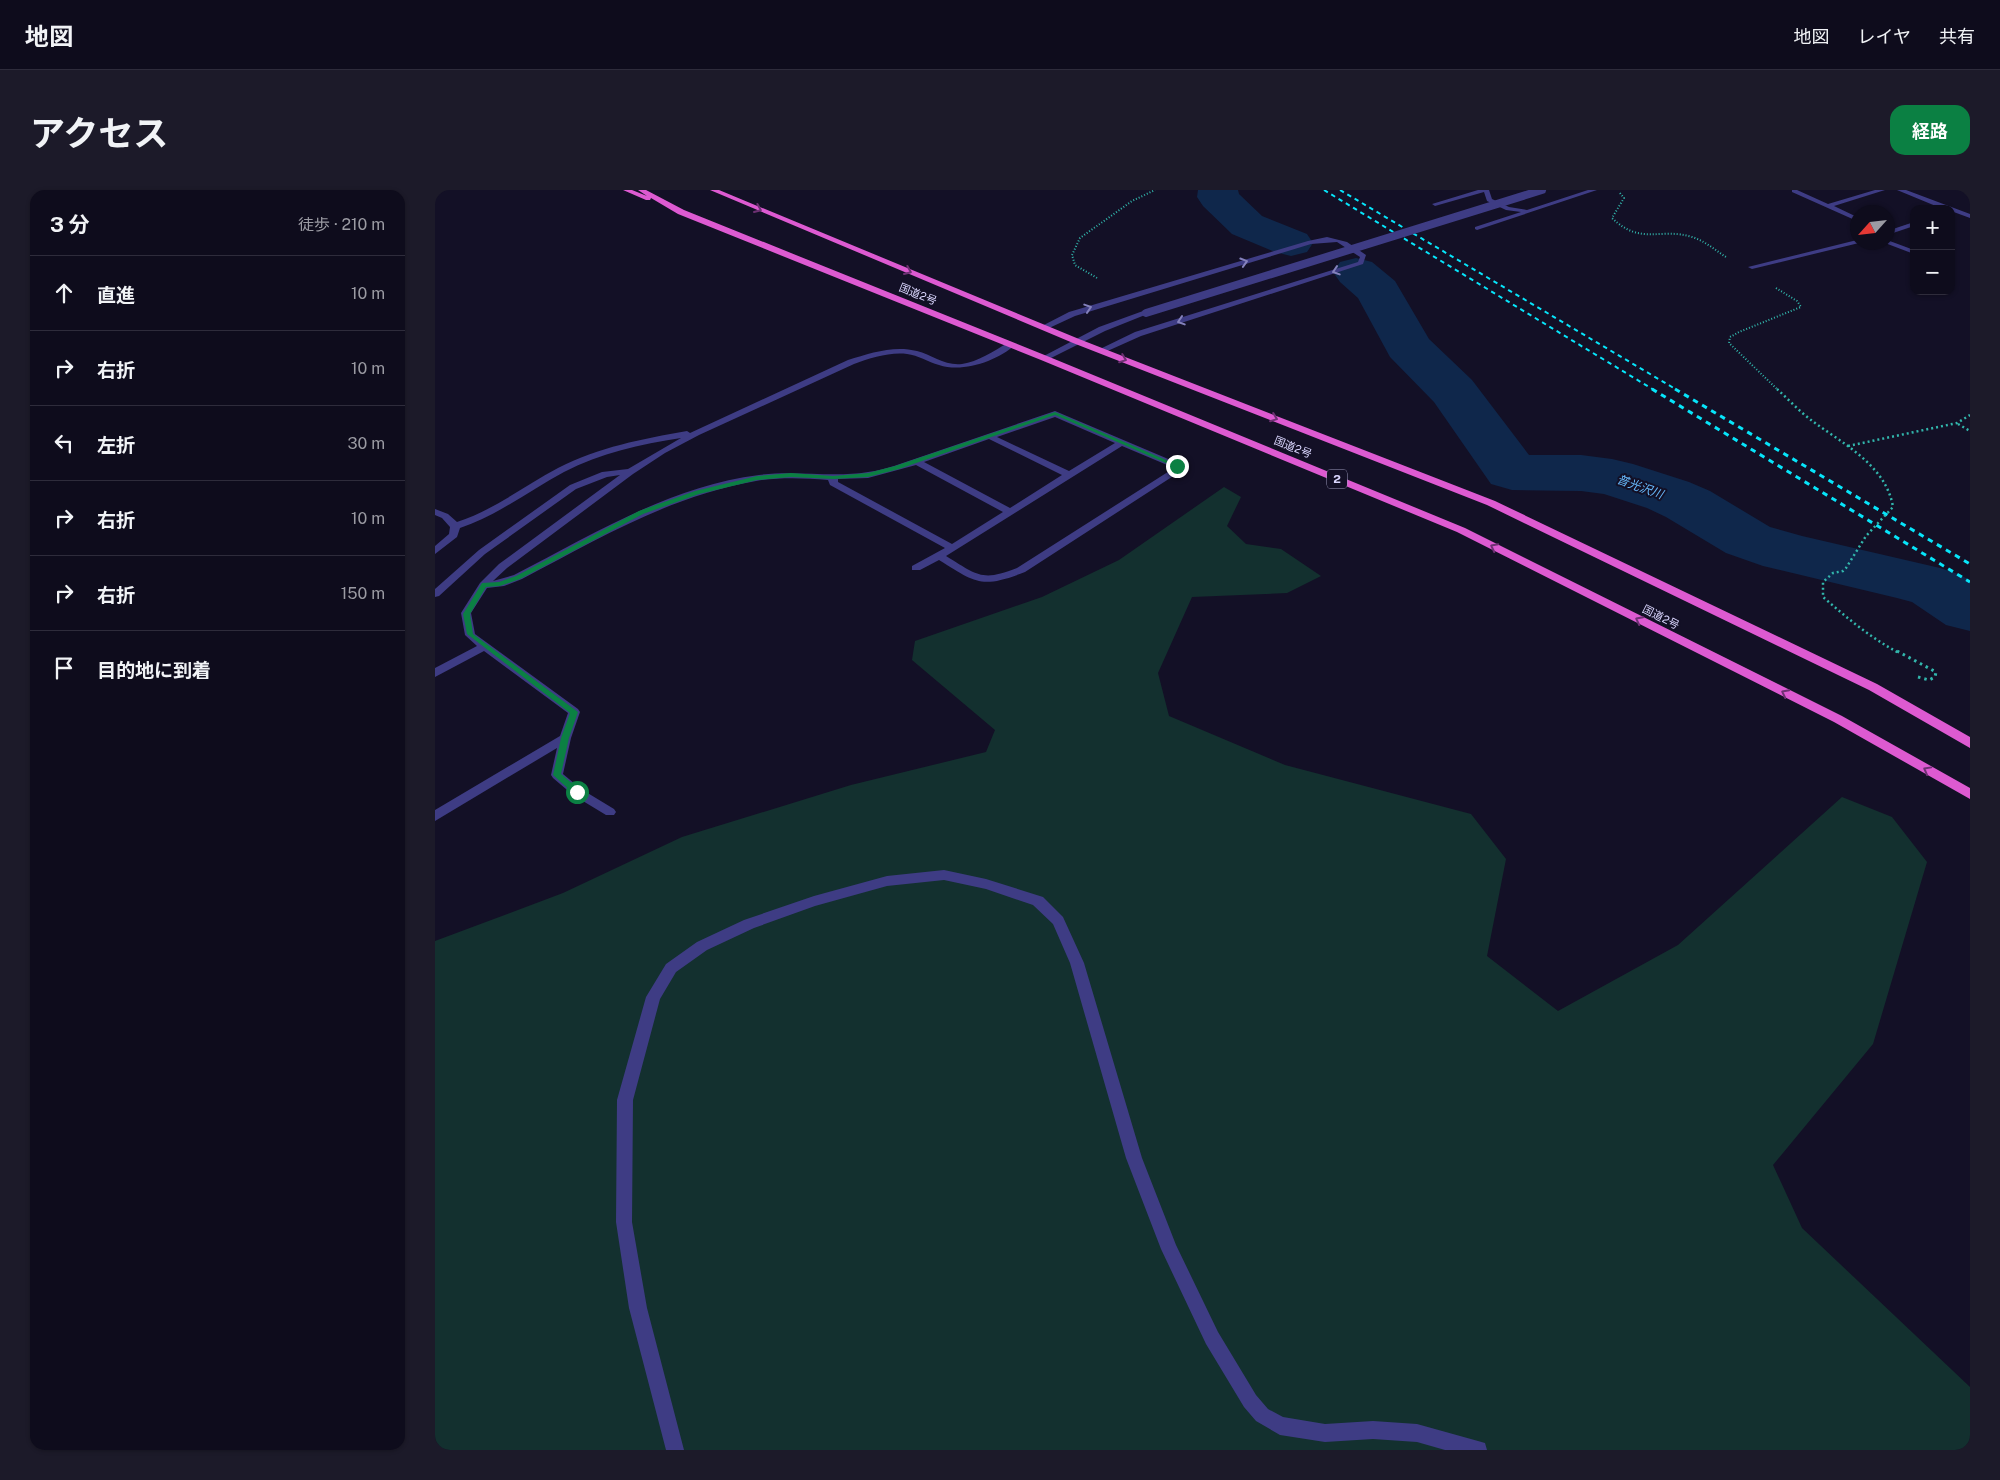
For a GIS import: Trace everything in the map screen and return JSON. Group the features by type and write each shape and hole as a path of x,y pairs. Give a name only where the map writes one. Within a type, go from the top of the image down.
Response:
{"highway":[{"path":"626,190 681,212"},
{"name":"国道2号","path":"641,190 681,212 1044,358 1461,530 1838,719 1970,794"},
{"name":"国道2号","path":"713,190 1077,341 1491,503 1873,687 1970,743"}],"street":[{"path":"1435,204 1485,190 1489,200 1508,208 1528,211"},
{"path":"1044,358 1123,320 1146,312 1542,190"},
{"path":"1477,228 1594,190"},
{"path":"1828,206 1882,190"},
{"path":"1900,190 1939,205"},
{"path":"1794,191 1850,216"},
{"path":"1955,211 1970,216"},
{"path":"1895,230 1910,225"},
{"path":"1044,327 1072,314 1129,296 1329,238 1341,240 1364,256 1361,263 1138,334 1103,351"},
{"path":"1752,267 1850,244"},
{"path":"1895,245 1910,251"},
{"path":"610,812 577,792 557,775 565,738 574,712 470,634 466,614 484,585 503,566 629,472 662,451 696,433 833,370 870,356 893,352 913,352 948,366 961,367 1011,345"},
{"path":"484,585 500,584 518,577 641,513 697,492 757,478 791,475 833,477 868,475 916,461 1055,414 1177,466 1175,471 1021,570 998,579 975,578 939,556"},
{"path":"455,526 475,521 514,500 574,463 599,453 657,439 696,433"},
{"path":"989,436 1069,475"},
{"path":"916,568 1011,512 1122,442"},
{"path":"916,461 1011,512"},
{"path":"435,594 482,552 573,487 605,474 629,472"},
{"path":"833,477 833,483 952,548"},
{"path":"435,512 445,516 455,526"},
{"path":"435,551 453,535 455,526"},
{"path":"435,673 485,646"},
{"path":"435,816 565,738"},
{"path":"675,1450 638,1308 624,1222 625,1100 653,997 671,968 702,946 749,924 814,901 887,881 914,876 944,875 986,884 1038,901 1058,921 1077,963 1134,1158 1169,1249 1212,1338 1250,1401 1262,1416 1280,1426 1325,1433 1373,1430 1417,1433 1478,1450"}],"path":[{"path":"1129,296 1075,265 1071,255 1080,238 1132,201 1155,190"},
{"path":"1614,190 1622,194 1624,198 1612,218 1625,231 1648,236 1691,237 1732,261"},
{"path":"1772,286 1797,301 1801,307 1739,332 1730,337 1729,343 1735,351 1810,418 1865,460 1881,478 1893,497 1893,507 1866,536 1846,568 1843,571 1833,573 1823,582 1823,597 1845,617 1883,644 1936,672 1935,677 1929,680 1910,673"},
{"path":"1848,446 1957,423 1970,415"},
{"path":"1957,423 1970,431"}],"green space":[{"path":"1224,487 1241,497 1227,526 1246,544 1281,549 1321,576 1287,593 1192,597 1158,673 1169,716 1285,765 1471,814 1506,859 1487,956 1558,1011 1678,945 1842,797 1892,817 1927,862 1873,1044 1773,1165 1802,1228 1970,1387 1970,1450 435,1450 435,941 563,893 682,837 851,785 986,752 995,730 912,660 915,641 1042,597 1119,560"}],"waterway":[{"name":"普光沢川","path":"1218,190 1218,197 1247,225 1291,243"},
{"name":"普光沢川","path":"1356,272 1378,291 1408,346 1453,391 1512,472 1581,473 1612,477 1668,495 1688,504 1748,540 1786,552 1917,582 1935,588 1970,610"}],"railway":[{"path":"1324,190 1654,390"},
{"path":"1340,190 1677,390"},
{"path":"1652,389 1970,582"},
{"path":"1675,389 1970,564"}],"route":[{"path":"577,792 557,775 565,738 574,712 470,634 466,614 484,585 500,584 518,577 641,513 697,492 757,478 791,475 833,477 868,475 897,468 1055,414 1177,466"}]}
